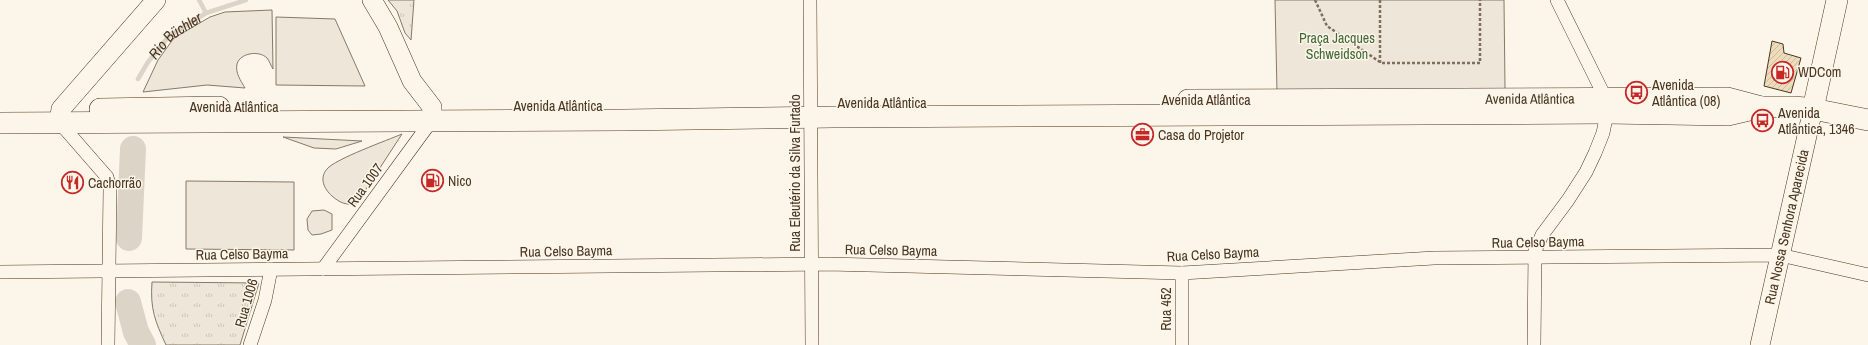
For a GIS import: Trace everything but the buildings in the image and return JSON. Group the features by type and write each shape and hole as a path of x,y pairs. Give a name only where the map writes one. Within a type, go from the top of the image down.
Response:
{"main road":[{"path":"1813,109 1837,0"},
{"name":"Avenida Atlântica","path":"0,123 60,116 1606,105 1727,106 1813,109 1868,120"},
{"name":"Avenida Atlântica","path":"0,109 60,116"}],"street":[{"path":"108,345 110,188 107,178 60,116 156,0"},
{"path":"372,0 388,27 412,82 432,113"},
{"name":"Rua Eleutério da Silva Furtado","path":"810,0 812,345"},
{"path":"1534,345 1534,258 1542,235 1568,200 1586,172 1603,133 1606,105 1558,0"},
{"name":"Rua Nossa Senhora Aparecida","path":"1760,345 1813,109"},
{"name":"Rua 1007","path":"323,269 432,113"},
{"name":"Rua Celso Bayma","path":"0,272 811,264 1182,273 1434,258 1780,255 1868,275"},
{"name":"Rua 1006","path":"250,345 265,300 271,269"},
{"name":"Rua 452","path":"1182,273 1182,345"}],"path":[{"path":"1315,0 1327,26 1380,63 1480,63 1480,0"},
{"path":"1380,0 1380,63"}],"green space":[{"path":"388,0 414,0 411,40 405,33 397,11"},
{"name":"Praça Jacques Schweidson","path":"1275,0 1504,0 1505,89 1277,92"},
{"path":"272,10 273,69 268,59 259,54 255,53 242,57 237,64 237,71 245,88 207,85 143,92 158,60 174,38 210,17 225,12"},
{"path":"276,17 335,19 365,86 276,85"},
{"path":"402,134 357,203 347,204 341,202 332,196 327,190 323,176 327,169 332,165 351,155"},
{"path":"283,137 362,141 336,149 314,148"},
{"path":"186,181 294,182 294,250 186,249"},
{"path":"324,210 332,214 332,230 321,234 312,235 308,230 307,219 312,211"},
{"path":"152,282 259,283 240,345 166,345 154,315"}],"waterway":[{"path":"199,0 206,13"},
{"name":"Rio Büchler","path":"138,79 148,62 169,36 206,13 246,0"},
{"name":"Rio Büchler","path":"129,238 133,149"},
{"name":"Rio Büchler","path":"128,302 136,332 143,345"}],"place":[{"name":"WDCom","path":"1782,72"},
{"name":"Avenida Atlântica (08)","path":"1637,93"},
{"name":"Avenida Atlântica, 1346","path":"1763,121"},
{"name":"Casa do Projetor","path":"1142,135"},
{"name":"Nico","path":"433,181"},
{"name":"Cachorrão","path":"72,183"}]}
